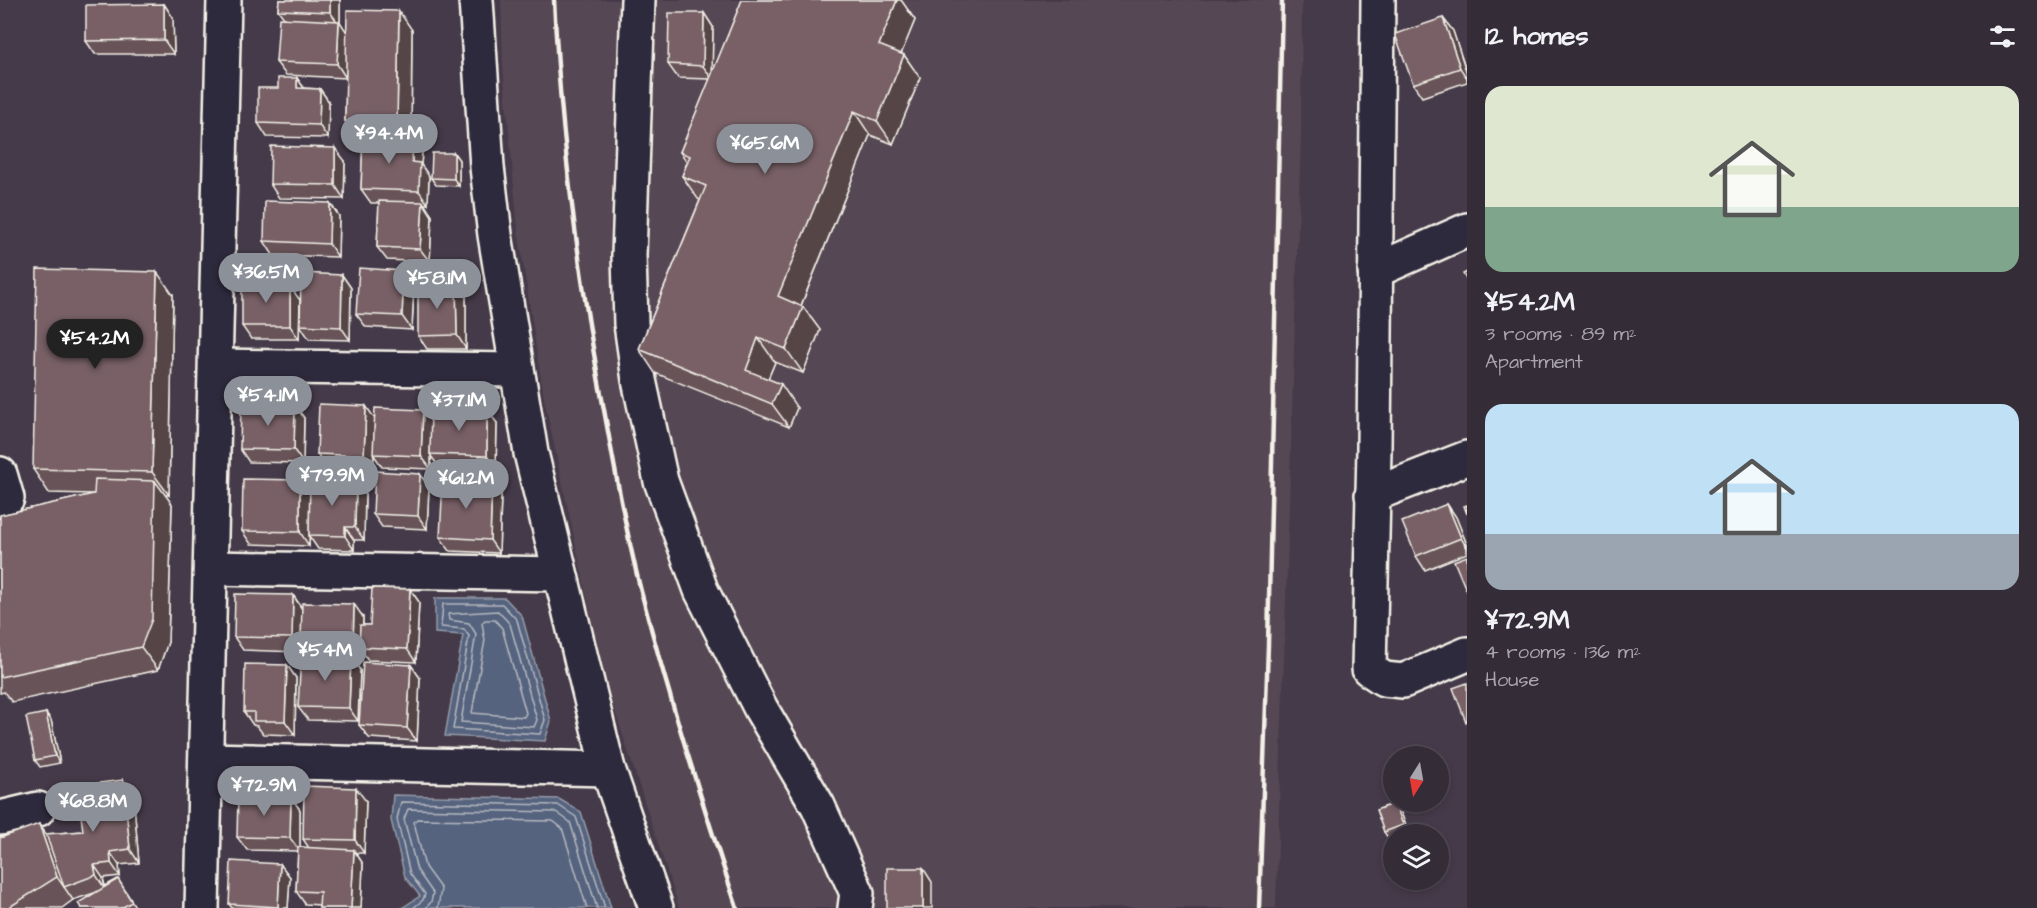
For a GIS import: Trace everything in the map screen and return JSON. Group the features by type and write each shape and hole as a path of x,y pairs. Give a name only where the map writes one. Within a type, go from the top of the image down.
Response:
{"street":[{"path":"202,908 224,0"},
{"path":"476,0 487,167 515,370 559,574 608,769 656,908"},
{"path":"638,0 629,255 631,324 639,380 661,481 701,590 761,709 818,806 857,893 855,908"},
{"path":"1378,0 1369,669 1384,679 1403,681 1467,654"},
{"path":"1375,272 1467,230"},
{"path":"216,366 515,370"},
{"path":"1372,495 1467,458"},
{"path":"0,474 7,498 0,500"},
{"path":"211,568 559,574"},
{"path":"206,760 608,769"},
{"path":"0,818 38,809"}],"shaded area":[{"path":"501,0 1302,0 1301,139 1276,908 679,908 605,681 544,399 518,231 503,68"}],"water":[{"path":"435,598 505,598 522,616 551,721 545,741 445,736 463,635 435,633"},
{"path":"393,795 559,799 581,812 611,908 402,908 420,896 405,877 391,820"}],"building":[{"path":"279,0 330,0 330,12 278,10"},
{"path":"742,0 897,0 879,45 904,55 877,121 854,111 778,296 803,307 786,349 758,338 746,370 781,384 772,404 639,349 706,186 682,176 690,156 680,152"},
{"path":"164,4 164,40 86,41 86,5"},
{"path":"347,10 399,11 397,122 345,121"},
{"path":"669,13 704,13 703,66 668,64"},
{"path":"279,18 339,21 337,64 276,62"},
{"path":"1443,18 1460,68 1413,84 1395,34"},
{"path":"278,78 297,78 297,88 320,89 319,125 258,123 258,88 278,88"},
{"path":"363,137 413,139 412,162 420,163 419,191 361,189"},
{"path":"271,146 335,148 335,185 270,184"},
{"path":"432,153 454,153 454,179 431,178"},
{"path":"265,201 330,203 329,244 264,241"},
{"path":"379,201 423,202 420,249 377,247"},
{"path":"359,268 404,271 402,316 356,314"},
{"path":"37,269 157,272 152,472 33,469"},
{"path":"301,273 342,275 341,327 300,325"},
{"path":"258,274 273,274 272,287 290,287 290,326 242,326 242,287 257,286"},
{"path":"418,283 456,284 457,335 418,336"},
{"path":"241,404 295,405 294,450 240,449"},
{"path":"319,404 366,406 364,456 317,454"},
{"path":"375,408 423,410 421,456 373,454"},
{"path":"431,409 487,410 487,456 430,454"},
{"path":"375,471 420,474 418,516 373,514"},
{"path":"95,479 155,481 152,619 141,647 0,677 0,515 94,494"},
{"path":"243,479 300,480 300,532 242,531"},
{"path":"310,479 356,480 355,527 345,527 345,536 309,535"},
{"path":"443,480 492,482 490,540 440,537"},
{"path":"1447,504 1461,538 1416,556 1402,522"},
{"path":"1467,556 1467,592 1454,561"},
{"path":"372,588 410,589 407,649 359,647 360,625 370,625"},
{"path":"235,594 293,595 292,638 234,637"},
{"path":"302,603 354,604 353,646 301,645"},
{"path":"301,655 351,657 349,708 298,707"},
{"path":"363,662 411,665 407,728 359,725"},
{"path":"245,664 287,665 285,721 254,721 254,712 244,712"},
{"path":"1467,683 1467,721 1466,722 1453,688"},
{"path":"46,713 55,756 35,760 26,717"},
{"path":"123,780 130,849 110,852 111,863 94,865 96,875 64,887 46,834 83,831 77,786"},
{"path":"304,786 356,788 355,840 303,839"},
{"path":"238,796 291,797 290,838 237,837"},
{"path":"1383,807 1383,812 1398,812 1403,824 1383,824 1383,829 1376,810"},
{"path":"39,824 57,877 8,908 0,908 0,838"},
{"path":"298,847 354,850 351,908 319,908 320,892 296,891"},
{"path":"231,861 280,864 278,907 229,904"},
{"path":"887,868 923,868 923,908 887,908"},
{"path":"118,879 132,902 121,908 81,908 78,903"}],"railway":[{"path":"554,0 561,107 573,214 588,320 623,509 636,571 663,671 737,908"},
{"path":"1259,908 1268,645 1282,0"}]}
